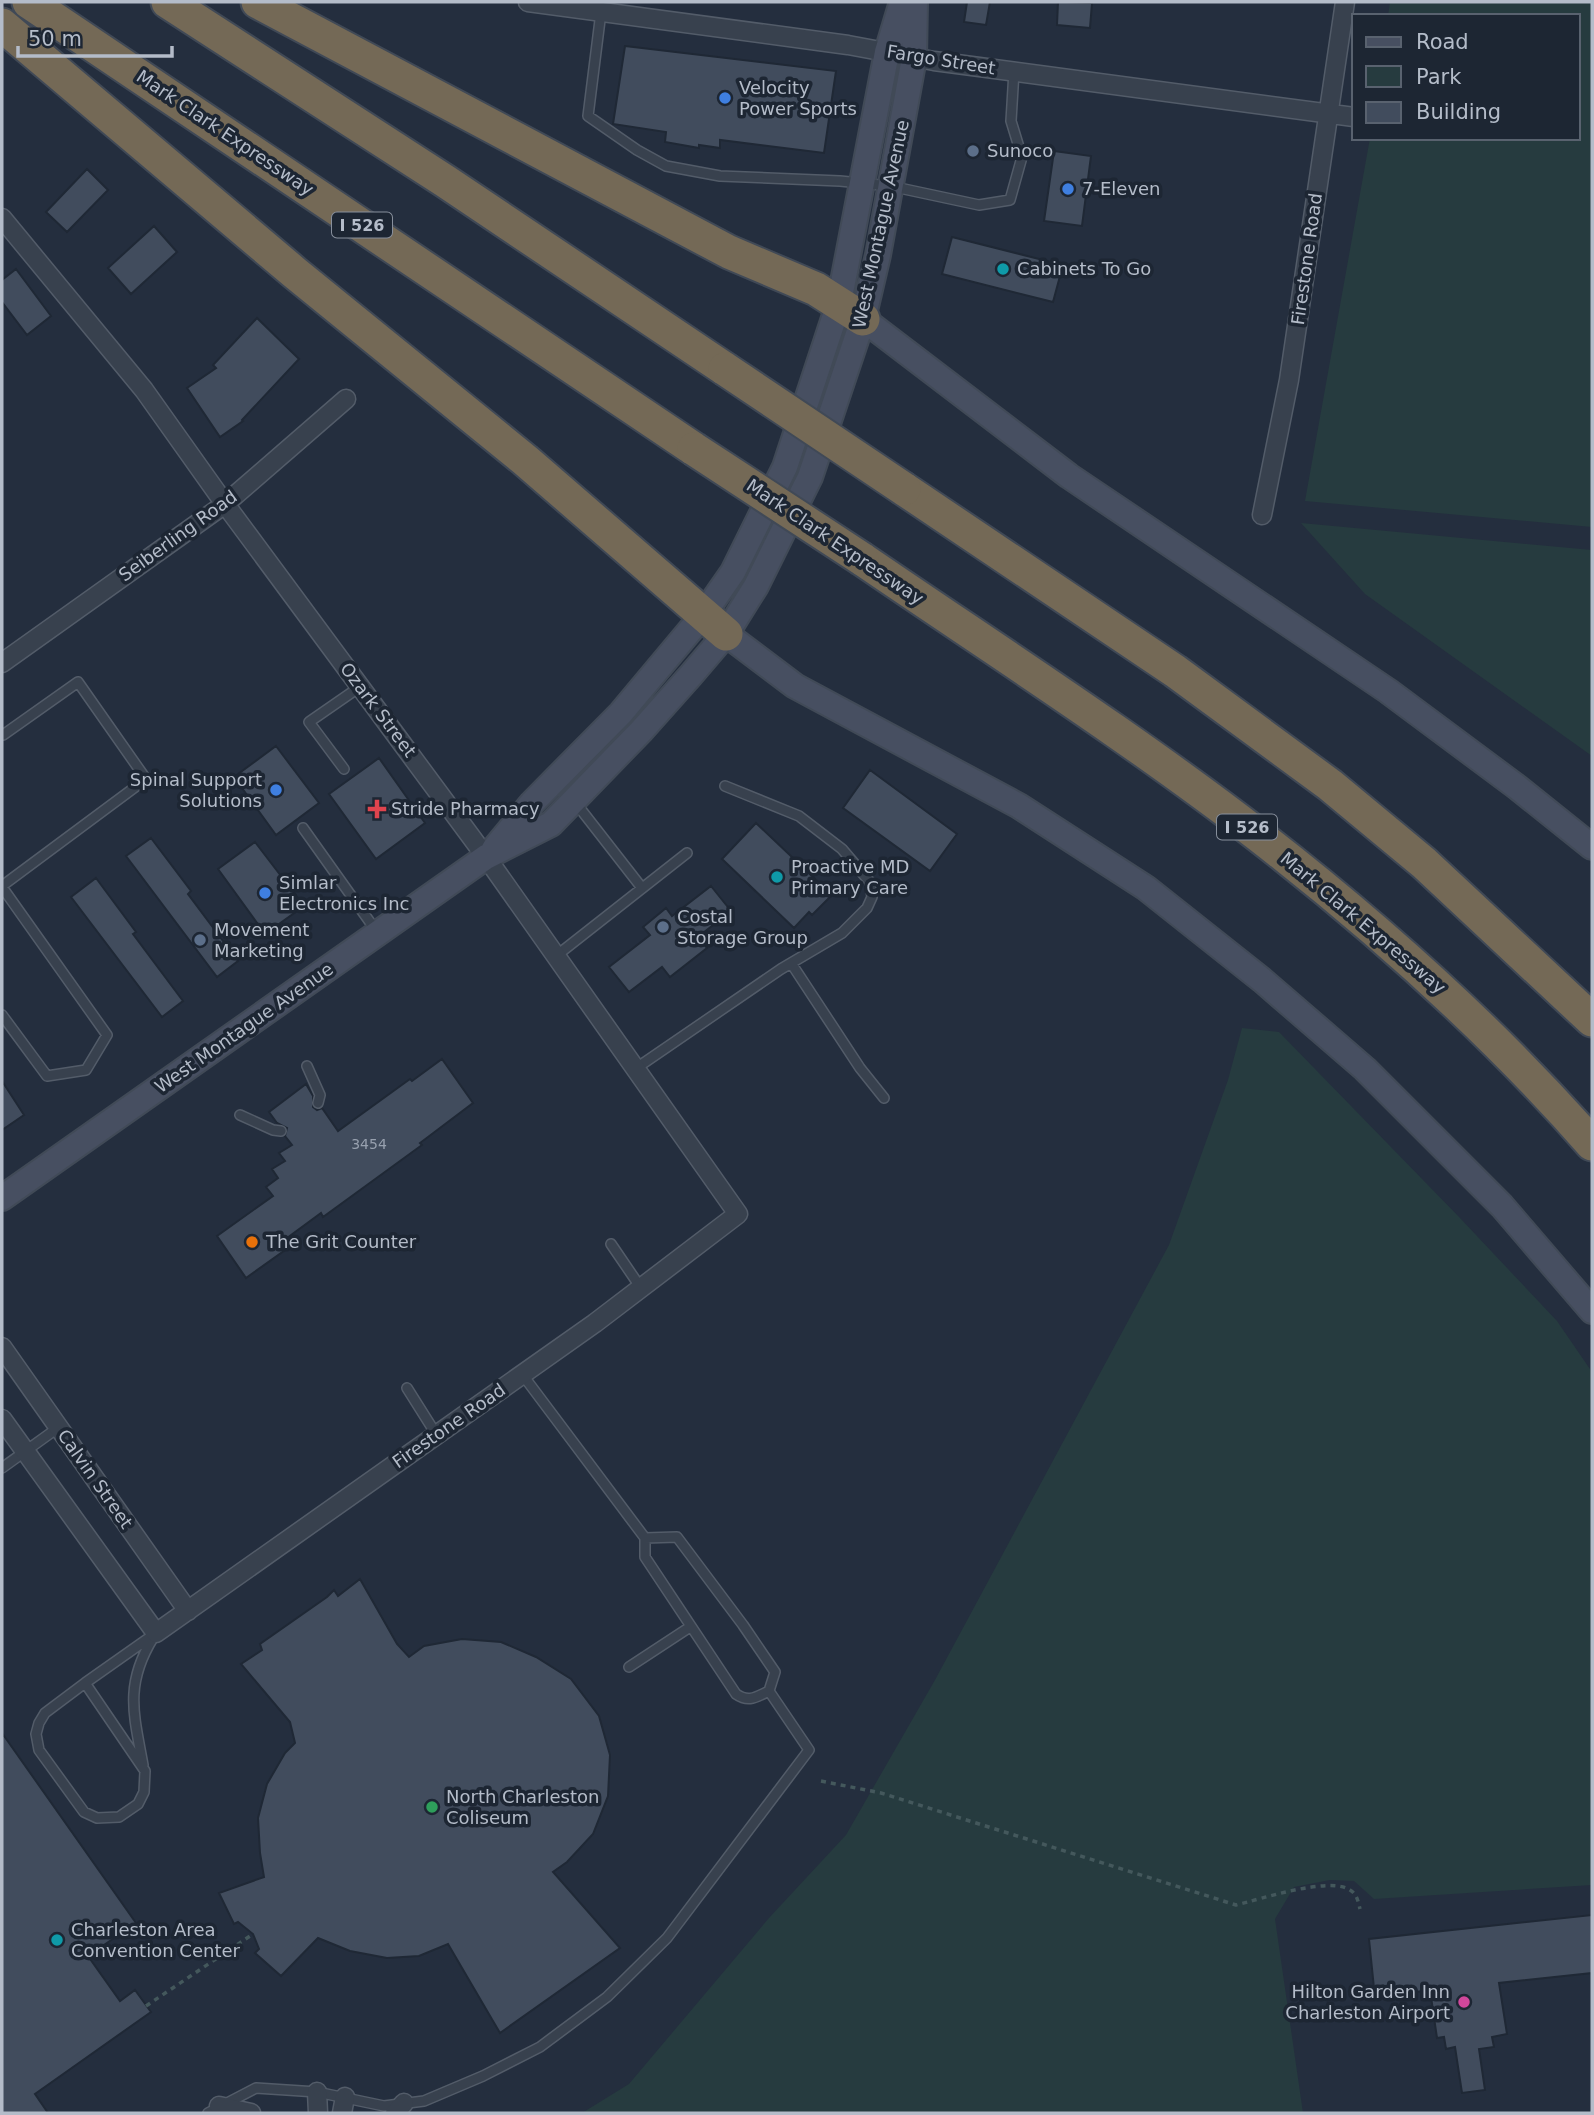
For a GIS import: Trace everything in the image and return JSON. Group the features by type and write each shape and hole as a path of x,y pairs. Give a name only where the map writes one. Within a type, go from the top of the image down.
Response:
{"highway":[{"name":"Mark Clark Expressway","path":"30,2 862,559 1184,779 1259,835 1426,975 1485,1030 1592,1144"},
{"path":"168,2 445,181 1174,671 1330,785 1396,840 1512,943 1592,1020"},
{"path":"258,2 729,252 816,289 851,311"},
{"path":"2,25 285,265 525,460 714,624"},
{"path":"1396,840 1480,892 1592,994"}],"main road":[{"name":"West Montague Avenue","path":"851,311 863,183 887,52 902,2"},
{"name":"West Montague Avenue","path":"2,1198 486,857 551,824 642,730 714,624 733,572 785,467 851,311 890,186 914,58 915,2"},
{"path":"851,311 1069,475 1388,691 1517,787 1592,847"},
{"name":"West Montague Avenue","path":"486,857 532,803 714,624"},
{"path":"714,624 795,686 1018,806 1146,888 1262,980 1365,1069 1502,1206 1592,1311"}],"street":[{"name":"Fargo Street","path":"528,2 914,58 1352,117"},
{"name":"Firestone Road","path":"1262,515 1289,380 1345,2"},
{"name":"Ozark Street","path":"2,218 144,390 486,857 738,1214"},
{"name":"Seiberling Road","path":"2,663 225,504 346,400"},
{"name":"Firestone Road","path":"156,1633 522,1374 738,1214"},
{"name":"Calvin Street","path":"2,1347 188,1611"},
{"path":"2,1419 156,1633"},
{"path":"317,2092 318,2113"},
{"path":"213,2110 251,2113"}],"lane":[{"path":"601,12 588,116 637,150 666,166 720,176 890,186 979,205 1010,200 1022,157 1011,121 1014,71"},
{"path":"2,1015 47,1076 86,1070 107,1035 2,886 146,779 78,682 3,735"},
{"path":"344,769 309,722 361,686"},
{"path":"635,1069 791,963 842,933 867,908 872,897 870,882 842,849 799,816 726,786"},
{"path":"574,800 642,888"},
{"path":"303,828 378,933"},
{"path":"556,956 687,853"},
{"path":"791,963 860,1068 884,1098"},
{"path":"307,1066 320,1095 318,1103"},
{"path":"240,1115 273,1130 281,1130"},
{"path":"611,1244 641,1288"},
{"path":"522,1374 645,1538 645,1557 736,1694 751,1700 769,1691 775,1672 677,1537 645,1538"},
{"path":"407,1388 436,1434"},
{"path":"2,1468 59,1427"},
{"path":"629,1667 691,1627"},
{"path":"156,1633 134,1682 132,1707 145,1772 144,1793 138,1804 118,1817 97,1818 84,1812 39,1750 36,1734 45,1713 156,1633"},
{"path":"85,1683 145,1772"},
{"path":"213,2110 256,2088 317,2092 343,2105 399,2108 424,2101 484,2076 540,2048 607,1997 667,1938 809,1750 769,1691"}],"path":[{"path":"821,1781 881,1793 1236,1905 1288,1892 1340,1885 1353,1891 1360,1909"},
{"path":"146,2006 253,1934"}],"green space":[{"path":"1390,2 1592,2 1592,527 1305,501 1370,140 1580,140 1580,14 1388,14"},
{"path":"1301,523 1592,550 1592,756 1365,594"},
{"path":"1242,1028 1279,1032 1557,1321 1592,1372 1592,1885 1374,1899 1354,1881 1330,1880 1294,1887 1275,1919 1303,2113 582,2113 629,2084 769,1918 846,1835 935,1680 1169,1245 1228,1080"}],"building":[{"path":"967,2 990,2 986,25 964,22"},
{"path":"1058,2 1092,3 1090,28 1057,25"},
{"name":"Velocity Power Sports","path":"625,46 836,71 824,153 720,140 720,148 699,145 699,148 665,142 666,132 613,124"},
{"name":"7-Eleven","path":"1054,151 1091,156 1082,226 1044,221"},
{"path":"87,169 108,190 67,232 46,212"},
{"path":"154,226 177,252 131,294 108,268"},
{"name":"Cabinets To Go","path":"952,237 1063,265 1053,302 942,274"},
{"path":"16,269 51,316 27,335 2,302 2,280"},
{"path":"257,318 299,359 243,421 220,437 187,388 216,368 213,365"},
{"name":"Spinal Support Solutions","path":"276,746 319,803 276,835 234,777"},
{"name":"Stride Pharmacy","path":"379,758 425,823 376,859 329,794"},
{"path":"870,770 957,834 930,871 843,808"},
{"name":"Proactive MD Primary Care","path":"756,823 832,895 812,915 809,912 794,928 722,859"},
{"path":"151,838 191,891 188,894 238,961 217,977 126,856"},
{"name":"Simlar Electronics Inc","path":"255,842 304,906 265,934 218,869"},
{"path":"96,878 136,932 133,934 183,1001 162,1017 71,897"},
{"path":"711,886 731,911 698,937 707,948 670,977 662,967 629,992 609,967 650,935 643,927 666,908 672,916"},
{"path":"442,1059 473,1103 420,1143 422,1145 323,1217 321,1213 283,1241 288,1248 246,1278 217,1236 273,1196 266,1187 278,1178 272,1169 285,1161 279,1153 292,1145 285,1136 287,1128 277,1123 269,1112 306,1084 313,1096 313,1107 317,1110 322,1108 338,1131"},
{"path":"2,1081 24,1115 2,1130"},
{"name":"North Charleston Coliseum","path":"360,1579 397,1644 409,1657 424,1646 462,1639 501,1642 536,1657 571,1679 599,1716 610,1755 608,1796 593,1834 567,1862 553,1872 620,1948 500,2033 448,1944 419,1956 387,1958 350,1951 318,1938 281,1976 255,1953 259,1949 253,1934 238,1922 234,1924 219,1893 264,1877 258,1818 267,1784 285,1753 295,1743 290,1722 241,1664 262,1650 260,1644 334,1590 338,1596"},
{"name":"Charleston Area Convention Center","path":"2,1733 136,1923 88,1956 120,2001 135,1990 151,2012 35,2094 48,2113 2,2113"},
{"name":"Hilton Garden Inn Charleston Airport","path":"1592,1915 1592,1973 1499,1983 1507,2034 1492,2037 1494,2047 1479,2049 1485,2090 1462,2093 1455,2047 1446,2049 1444,2037 1437,2038 1430,1990 1375,1998 1369,1939"}],"place":[{"name":"Velocity Power Sports","path":"725,98"},
{"name":"Sunoco","path":"973,151"},
{"name":"7-Eleven","path":"1068,189"},
{"name":"Cabinets To Go","path":"1003,269"},
{"name":"Spinal Support Solutions","path":"276,790"},
{"name":"Stride Pharmacy","path":"377,809"},
{"name":"Proactive MD Primary Care","path":"777,877"},
{"name":"Simlar Electronics Inc","path":"265,893"},
{"name":"Costal Storage Group","path":"663,927"},
{"name":"Movement Marketing","path":"200,940"},
{"name":"The Grit Counter","path":"252,1242"},
{"name":"North Charleston Coliseum","path":"432,1807"},
{"name":"Charleston Area Convention Center","path":"57,1940"},
{"name":"Hilton Garden Inn Charleston Airport","path":"1464,2002"}]}
